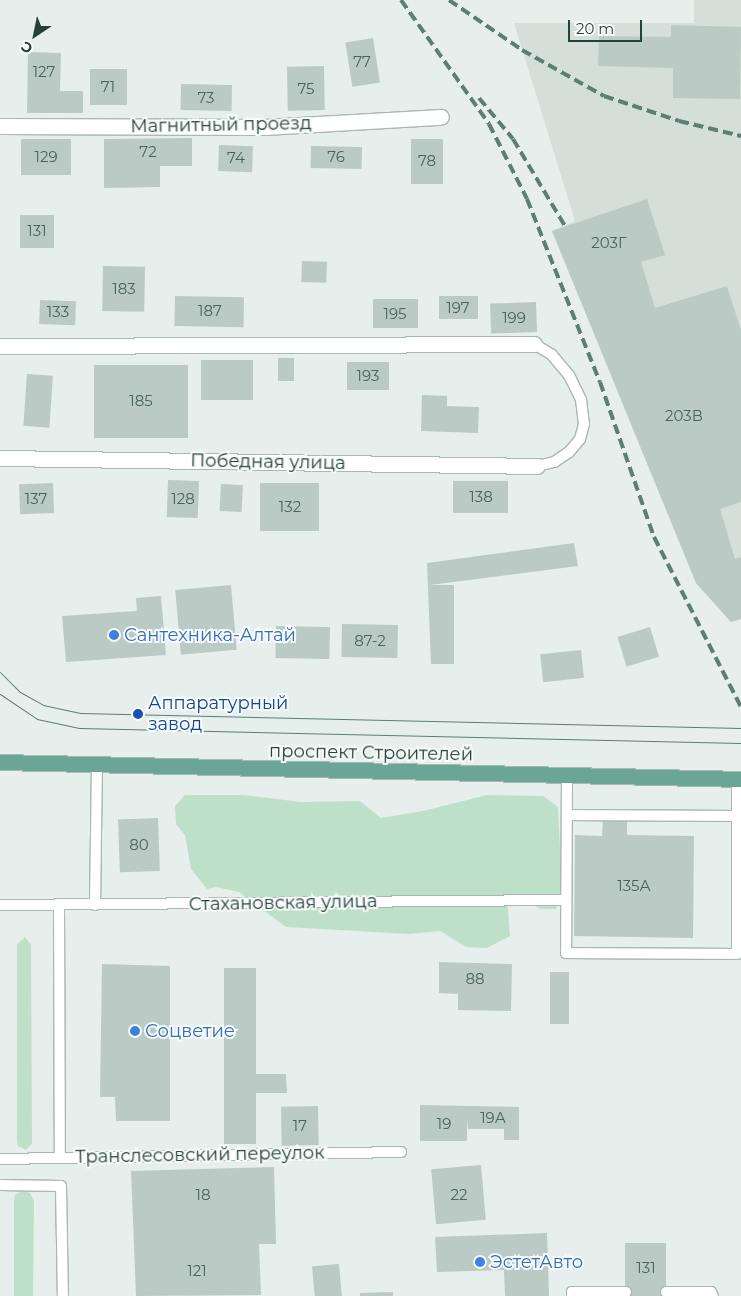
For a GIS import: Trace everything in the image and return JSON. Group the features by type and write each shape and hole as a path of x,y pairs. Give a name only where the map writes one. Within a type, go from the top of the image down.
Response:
{"main road":[{"name":"проспект Строителей","path":"0,762 97,766 739,779"}],"street":[{"name":"Магнитный проезд","path":"0,126 265,127 441,117"},
{"path":"0,346 534,344"},
{"name":"Победная улица","path":"0,458 537,466"}],"lane":[{"path":"534,344 552,355 569,375 581,400 584,424 580,439 569,452 554,462 537,466"},
{"path":"95,905 97,766"},
{"path":"567,776 566,953 737,954 737,816 739,779"},
{"path":"567,815 737,816"},
{"name":"Стахановская улица","path":"0,905 566,900"},
{"path":"59,905 60,1158"},
{"name":"Транслесовский переулок","path":"0,1159 401,1152"},
{"path":"0,1185 61,1186 62,1296"},
{"path":"572,1296 572,1292 626,1292"},
{"path":"666,1292 712,1292 713,1296"}],"shaded area":[{"path":"694,0 741,0 741,619 731,622 696,583 552,231 575,221 514,23 694,23"}],"green space":[{"path":"185,795 243,795 301,802 360,801 381,818 423,811 487,795 543,796 558,807 562,888 556,909 540,909 521,895 507,897 510,936 487,948 466,947 440,931 409,934 286,927 239,892 216,887 207,889 191,869 185,835 176,824 175,806"},
{"path":"25,937 31,945 32,1143 26,1150 18,1146 17,1141 17,944"},
{"path":"23,1191 30,1193 34,1201 33,1296 14,1296 14,1201 15,1195"}],"building":[{"path":"671,25 741,27 740,99 673,98 673,68 598,66 599,36 671,37"},
{"path":"373,38 380,82 352,87 345,42"},
{"path":"28,52 61,53 60,91 83,91 83,113 27,113"},
{"path":"324,66 325,110 288,111 287,67"},
{"path":"90,69 127,69 127,105 90,105"},
{"path":"181,84 232,85 232,111 181,110"},
{"path":"192,138 192,166 160,166 160,187 104,188 104,139"},
{"path":"21,139 71,139 71,175 21,175"},
{"path":"411,139 443,139 443,184 411,184"},
{"path":"219,145 253,146 252,172 218,171"},
{"path":"311,146 362,147 362,169 311,168"},
{"path":"647,199 665,255 641,262 655,308 727,286 741,330 741,502 720,509 735,559 741,557 741,619 731,622 696,583 552,231"},
{"path":"20,215 54,215 54,248 20,248"},
{"path":"302,261 327,262 326,283 301,282"},
{"path":"103,266 145,267 144,312 102,311"},
{"path":"175,296 244,297 243,327 174,326"},
{"path":"439,296 478,296 478,319 439,319"},
{"path":"373,299 418,299 418,328 373,328"},
{"path":"40,300 76,301 75,325 39,324"},
{"path":"536,302 537,332 491,334 490,304"},
{"path":"278,358 294,358 294,381 278,381"},
{"path":"201,360 253,360 253,400 201,400"},
{"path":"347,362 389,362 389,390 347,390"},
{"path":"94,365 188,365 188,438 94,438"},
{"path":"27,374 53,376 49,428 23,426"},
{"path":"422,395 447,396 447,406 479,407 478,433 421,431"},
{"path":"168,480 199,481 198,518 167,517"},
{"path":"453,481 508,481 508,513 453,513"},
{"path":"53,483 54,513 20,514 19,484"},
{"path":"260,483 319,483 319,531 260,531"},
{"path":"221,484 243,485 242,512 220,511"},
{"path":"574,543 578,566 430,585 454,585 454,664 431,664 427,563"},
{"path":"231,585 237,650 181,655 175,590"},
{"name":"Сантехника-Алтай","path":"161,596 166,655 66,662 62,616 137,611 136,598"},
{"path":"342,624 398,625 397,658 341,657"},
{"path":"276,626 330,627 329,659 275,658"},
{"path":"650,627 659,657 627,667 617,637"},
{"path":"581,650 584,678 543,682 540,654"},
{"path":"603,817 627,818 627,835 694,836 693,938 574,936 575,835 602,836"},
{"path":"158,818 160,871 120,872 118,819"},
{"path":"439,962 512,964 511,1011 458,1010 458,994 439,993"},
{"name":"Соцветие","path":"102,964 170,966 170,1121 116,1121 115,1097 100,1097"},
{"path":"224,968 256,968 256,1074 286,1074 287,1093 256,1093 256,1144 224,1144"},
{"path":"550,972 569,972 569,1024 550,1024"},
{"path":"420,1105 519,1107 519,1140 504,1140 504,1129 468,1129 467,1120 467,1141 420,1141"},
{"path":"318,1106 319,1145 282,1146 281,1107"},
{"path":"481,1165 486,1220 436,1224 431,1169"},
{"path":"274,1167 276,1244 259,1244 261,1295 136,1296 131,1171"},
{"path":"547,1233 549,1296 505,1296 504,1270 437,1272 435,1237"},
{"path":"625,1243 666,1243 666,1296 625,1296"},
{"path":"339,1264 342,1296 315,1296 312,1266"},
{"path":"393,1292 393,1296 360,1296 360,1293"}],"tram line":[{"path":"0,672 20,692 43,705 80,713 741,728"},
{"path":"0,694 37,719 79,728 741,743"}],"railway":[{"path":"401,0 489,124 527,199 600,382 654,537 741,707"},
{"path":"449,0 522,50 604,96 679,121 741,136"},
{"path":"479,98 513,139 565,226"}],"place":[{"name":"Сантехника-Алтай","path":"114,635"},
{"name":"Аппаратурный завод","path":"138,714"},
{"name":"Соцветие","path":"135,1031"},
{"name":"ЭстетАвто","path":"480,1262"}]}
